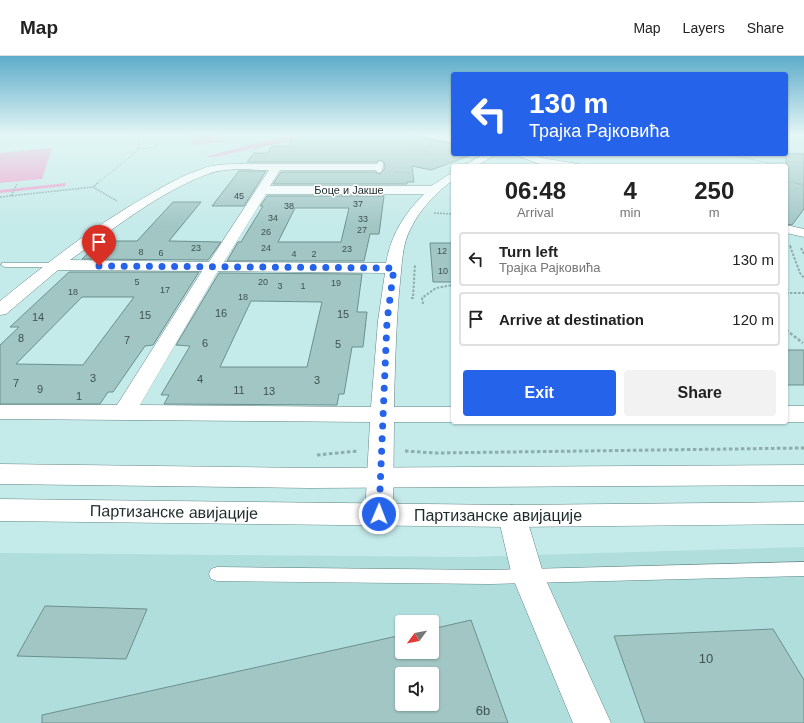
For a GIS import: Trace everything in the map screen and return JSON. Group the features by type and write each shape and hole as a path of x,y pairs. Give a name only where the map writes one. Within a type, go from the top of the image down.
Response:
{"street":[{"path":"0,310 54,265 124,215 166,190 206,171 232,167 379,167"},
{"path":"124,413 213,267 277,167"},
{"path":"379,514 380,449 387,321 396,250 403,229 416,210 434,190 451,177"},
{"name":"Боце и Јакше","path":"263,190 434,190"},
{"path":"788,236 804,233"},
{"path":"54,265 394,268"},
{"path":"0,412 451,415"},
{"path":"788,414 804,414"},
{"path":"0,474 379,478 804,476"},
{"name":"Партизанске авијације","path":"0,510 512,516 804,513"},
{"path":"512,516 528,576 592,723"}],"lane":[{"path":"5,265 54,265"},
{"path":"217,574 528,576 804,569"}],"path":[{"path":"0,197 93,187 120,165"},
{"path":"788,181 804,185"},
{"path":"11,196 17,184"},
{"path":"93,187 123,204"},
{"path":"430,213 451,214"},
{"path":"788,239 800,273 804,278"},
{"path":"423,304 422,298 436,288 451,285"},
{"path":"788,293 804,293"},
{"path":"788,332 803,343"},
{"path":"313,455 380,449 436,453 804,448"}],"shaded area":[{"path":"0,165 46,165 42,179 0,183"},
{"path":"66,183 65,186 0,193 0,190"},
{"path":"804,547 804,723 0,723 0,553 467,557"}],"building":[{"path":"385,165 444,165 431,170 412,166 414,182 407,182 407,184 273,184 281,172 375,172 380,174 385,168"},
{"path":"788,165 804,165 804,209 792,225 788,224"},
{"path":"239,171 266,171 244,206 212,206"},
{"path":"267,196 384,196 379,234 370,234 364,261 227,261 238,242 241,242 263,206 260,206","holes":["295,208 349,208 341,242 278,242"]},
{"path":"173,202 201,202 169,241 221,242 208,260 82,259 97,245 100,245 104,241 137,241"},
{"path":"430,243 451,243 451,282 433,282"},
{"path":"69,272 199,272 153,345 145,346 113,392 108,392 100,404 0,404 0,345 19,327 10,327","holes":["82,297 134,297 83,365 16,364"]},
{"path":"219,273 362,274 357,312 367,312 363,347 352,347 344,394 339,394 337,405 164,404 169,395 161,395 190,346 176,345","holes":["251,301 322,302 307,367 220,367"]},
{"path":"788,350 804,350 804,385 788,385"},
{"path":"45,606 147,609 126,659 17,656"},
{"path":"471,620 508,723 42,723 42,715 395,637 395,659 439,659 439,627"},
{"path":"773,629 804,680 804,723 645,723 614,636"}],"route":[{"path":"99,266 394,268 387,321 379,478 379,514"}]}
